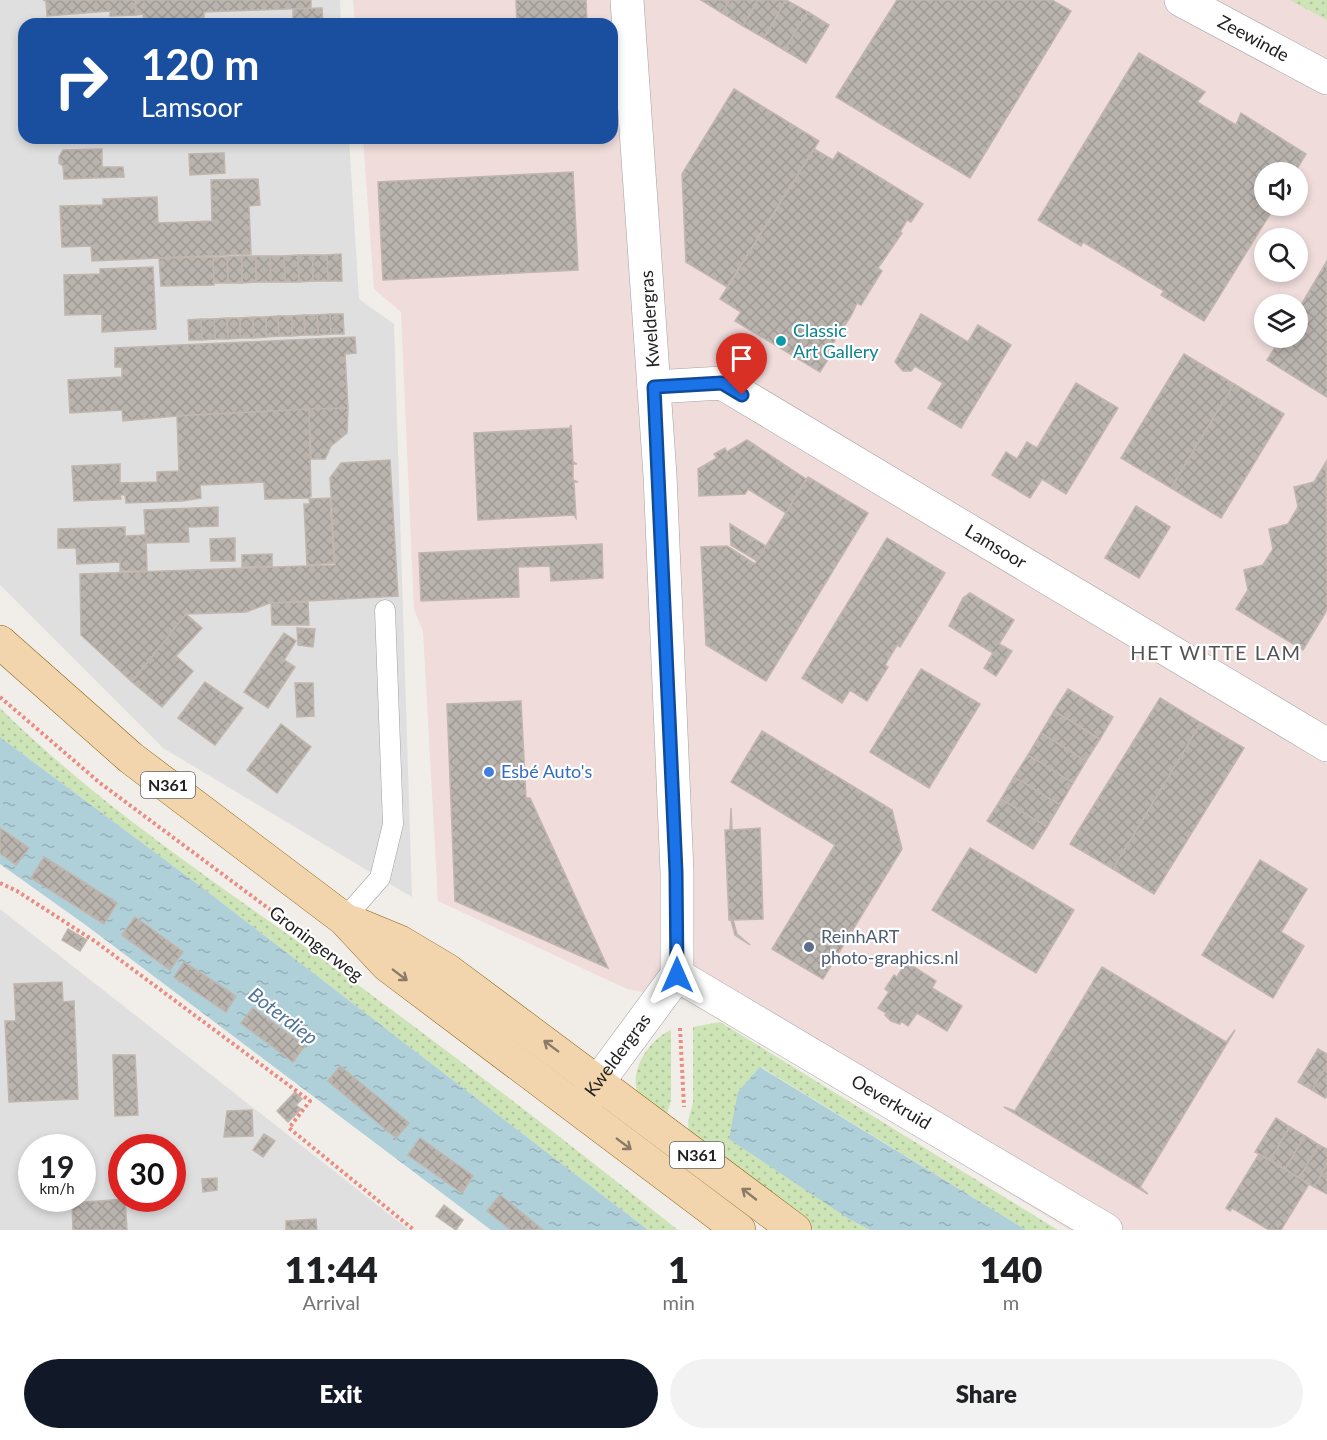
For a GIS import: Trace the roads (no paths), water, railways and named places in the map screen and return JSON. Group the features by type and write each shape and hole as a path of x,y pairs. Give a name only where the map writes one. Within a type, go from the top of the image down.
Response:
{"main road":[{"name":"Groningerweg","path":"0,642 131,758 344,919 387,965 739,1230"},
{"name":"Groningerweg","path":"344,919 400,942 447,970 671,1135 795,1230"}],"street":[{"name":"Kweldergras","path":"577,1109 677,975 676,872 654,387 627,0"},
{"name":"Zeewinde","path":"1181,0 1327,78"},
{"name":"Lamsoor","path":"654,387 722,383 1327,745"},
{"name":"Oeverkruid","path":"677,975 1106,1230"}],"lane":[{"path":"344,919 380,878 393,824 385,610"}],"water":[{"name":"Boterdiep","path":"0,737 204,889 648,1230 491,1230 87,926 0,864"},
{"path":"760,1067 1026,1230 870,1230 849,1219 729,1139 738,1092"}],"place":[{"name":"Classic Art Gallery","path":"781,341"},
{"name":"Esbé Auto's","path":"489,772"},
{"name":"ReinhART photo-graphics.nl","path":"809,947"}],"district":[{"name":"HET WITTE LAM","path":"1216,653"}]}
